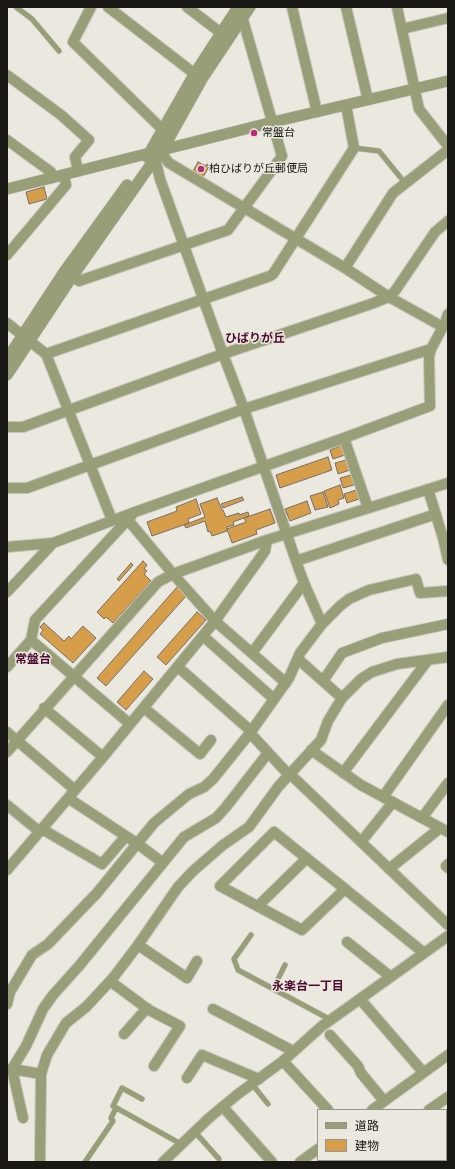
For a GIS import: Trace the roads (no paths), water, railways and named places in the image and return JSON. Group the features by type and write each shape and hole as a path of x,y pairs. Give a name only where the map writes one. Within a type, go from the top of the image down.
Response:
{"street":[{"path":"91,7 73,42 163,130"},
{"path":"108,7 198,76"},
{"path":"187,7 221,33"},
{"path":"7,375 26,338 68,274 155,154 168,140 198,76 221,33 239,7"},
{"path":"68,274 79,281 228,230 282,156 239,7"},
{"path":"250,7 198,76 163,130 155,154 160,179 222,354 264,466 296,562 322,624"},
{"path":"292,7 318,112"},
{"path":"346,7 368,100"},
{"path":"397,7 419,109 448,146"},
{"path":"402,29 448,18"},
{"path":"7,76 61,115 89,140 75,157 78,171"},
{"path":"7,189 155,154 273,122 448,81"},
{"path":"46,354 203,300 273,274 354,148 346,105"},
{"path":"7,140 50,172 52,178"},
{"path":"345,268 393,193 448,150"},
{"path":"155,154 296,238 389,296 443,327"},
{"path":"7,255 66,185 64,175"},
{"path":"7,427 23,427 222,354 371,304 389,296 395,291 435,232 448,221"},
{"path":"7,547 53,543 112,520 131,516 430,406 429,357 431,349 448,314"},
{"path":"7,323 46,354 112,520"},
{"path":"7,359 26,338"},
{"path":"7,488 27,488 244,410 431,349"},
{"path":"344,438 368,508"},
{"path":"7,752 44,708 129,616 158,582 173,574 267,540 448,483"},
{"path":"428,489 436,514 446,537 448,560"},
{"path":"296,562 436,514"},
{"path":"131,516 173,574 215,621 286,683"},
{"path":"7,667 31,640 35,620 131,516"},
{"path":"7,870 144,708 215,621 265,551 267,540"},
{"path":"7,592 53,543"},
{"path":"7,1004 10,992 18,981 23,969 32,955 48,944 63,930 97,893 138,844 154,822 189,794 204,787 251,732 286,683 300,653 322,624 349,598 369,590 416,579 420,594 448,591"},
{"path":"252,653 304,583"},
{"path":"323,681 342,653 382,638 448,624"},
{"path":"203,636 274,699"},
{"path":"31,640 130,724"},
{"path":"40,1162 41,1074 47,1055 66,1023 86,1007 110,981 138,946 178,887 192,872 223,845 249,827 289,774 321,740 328,721 342,698 360,679 372,672 396,664 448,657"},
{"path":"298,659 342,698"},
{"path":"343,773 428,660"},
{"path":"178,667 251,732 268,753 289,774 448,925"},
{"path":"383,797 448,706"},
{"path":"44,708 103,757"},
{"path":"144,708 200,754 211,740"},
{"path":"7,732 75,790"},
{"path":"311,750 361,785 444,830 389,869"},
{"path":"9,1070 26,1046 43,1009 53,994 80,966 184,837 216,818 268,753"},
{"path":"422,818 448,783"},
{"path":"68,798 138,844 163,863"},
{"path":"361,842 394,802"},
{"path":"7,805 41,830 102,864 126,836"},
{"path":"345,888 302,930 220,886 274,832 345,888 424,954"},
{"path":"258,906 307,858"},
{"path":"448,864 446,866 448,868"},
{"path":"166,1161 181,1144 223,1107 256,1082 331,1020 448,936"},
{"path":"347,942 391,977"},
{"path":"138,946 187,978 197,961"},
{"path":"110,981 147,1008 180,1026 154,1066"},
{"path":"360,999 423,1072"},
{"path":"124,1034 147,1008"},
{"path":"213,1009 293,1051"},
{"path":"330,1035 358,1066 361,1073 384,1101"},
{"path":"187,1078 202,1055 256,1082"},
{"path":"373,1109 448,1055"},
{"path":"283,1060 327,1109"},
{"path":"9,1070 41,1074"},
{"path":"9,1070 23,1118"},
{"path":"430,1109 448,1097"},
{"path":"223,1107 272,1162"},
{"path":"300,1162 317,1150"}],"lane":[{"path":"16,7 32,19 59,51"},
{"path":"354,148 379,151 405,183"},
{"path":"251,935 234,959 238,970 331,1020"},
{"path":"273,989 285,965"},
{"path":"256,1082 268,1104"},
{"path":"142,1099 122,1088 113,1106 181,1144"},
{"path":"86,1162 113,1121 111,1118 116,1108"},
{"path":"194,1132 220,1159"}],"place":[{"name":"常盤台","path":"254,133"},
{"name":"柏ひばりが丘郵便局","path":"201,169"}],"district":[{"name":"ひばりが丘","path":"255,339"},
{"name":"常盤台","path":"33,660"},
{"name":"永楽台一丁目","path":"308,987"}]}
